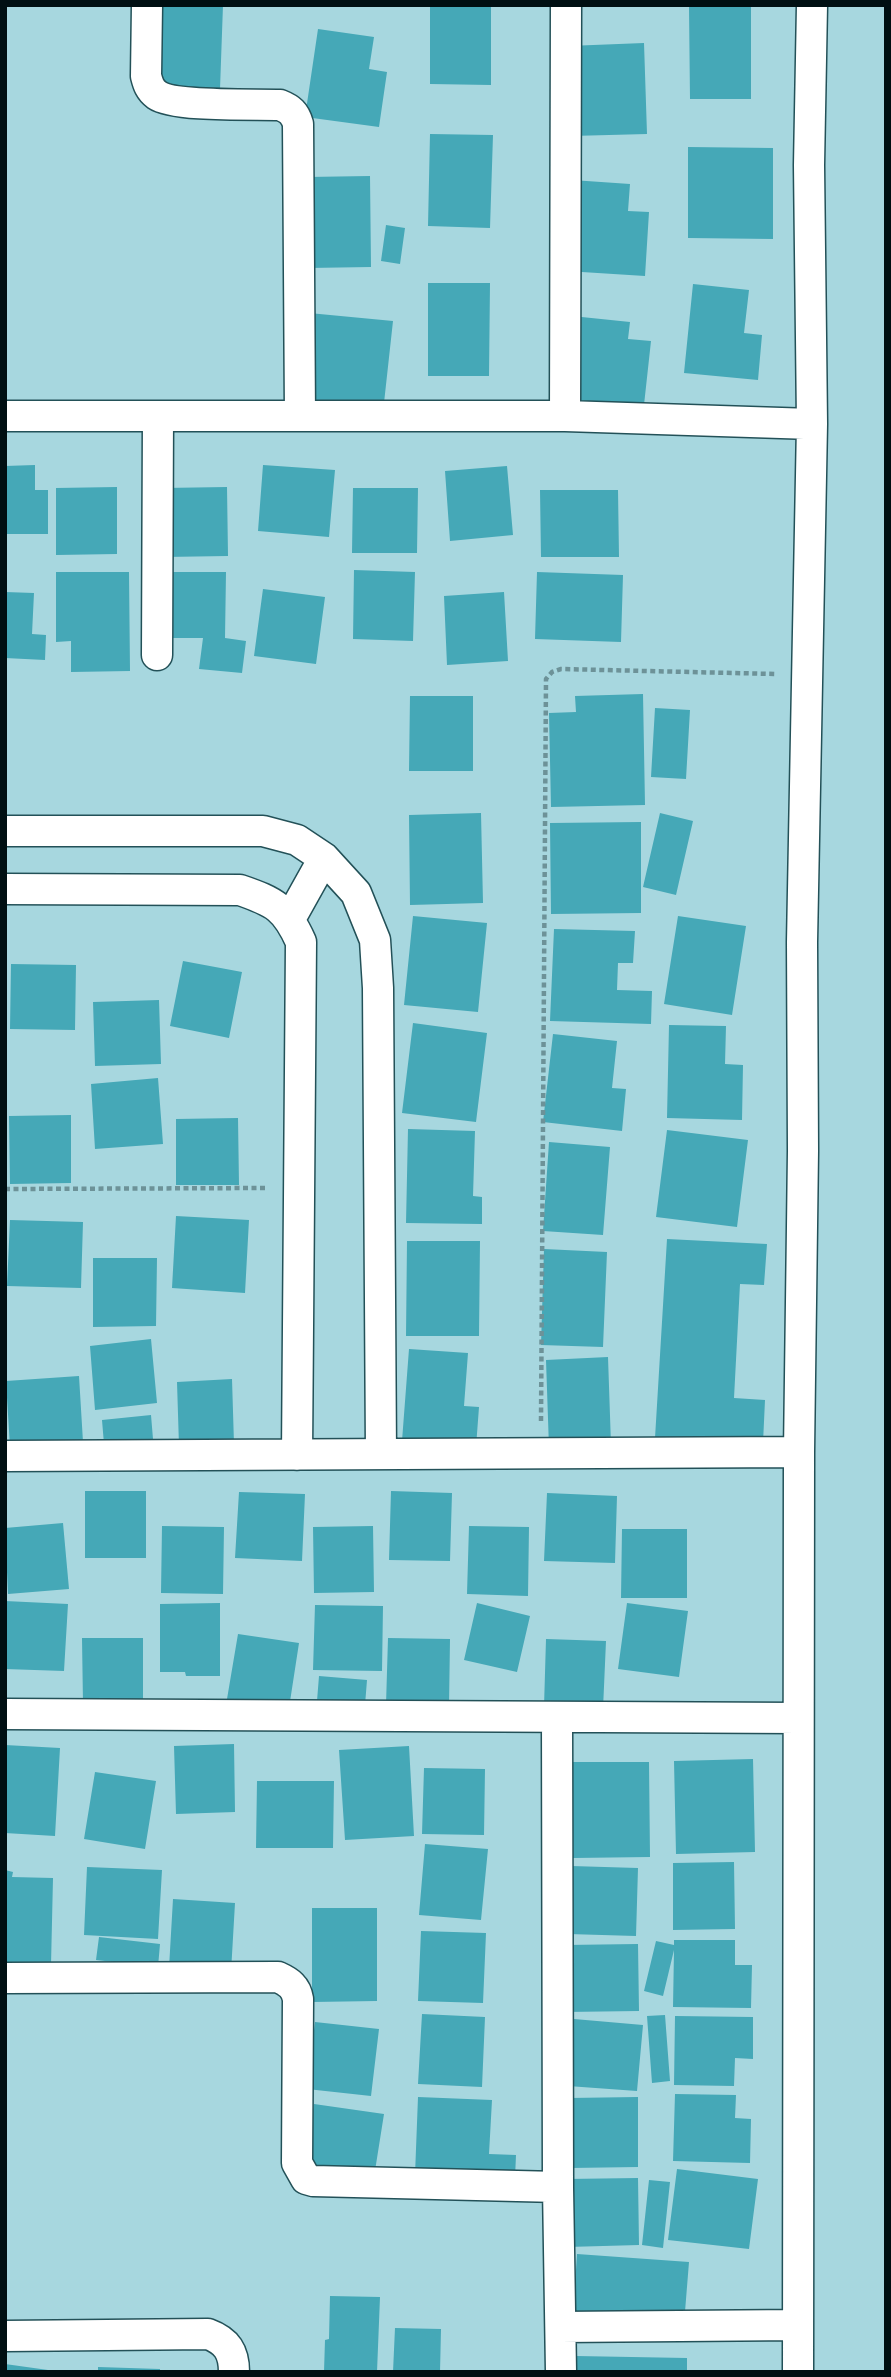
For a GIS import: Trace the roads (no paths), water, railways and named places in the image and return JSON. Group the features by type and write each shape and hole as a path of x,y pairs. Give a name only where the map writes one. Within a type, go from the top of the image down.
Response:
{"street":[{"path":"146,5 146,76 148,86 155,94 165,99 183,101 280,105 295,115 298,124 300,416"},
{"path":"565,416 566,5"},
{"path":"798,2372 797,1718 803,1151 802,942 812,424 809,165 812,5"},
{"path":"817,2372 818,1416 831,5"},
{"path":"5,416 565,416 812,424"},
{"path":"157,655 158,416"},
{"path":"5,831 263,831 297,840 324,858 356,893 374,940 378,988 382,1454"},
{"path":"290,919 324,858"},
{"path":"5,889 240,890 268,899 290,919 301,943 297,1455"},
{"path":"5,1456 799,1452"},
{"path":"5,1714 797,1718"},
{"path":"557,1717 561,2372"},
{"path":"5,1978 278,1978 289,1982 296,1990 298,1999 297,2163 306,2179 558,2187"},
{"path":"561,2327 798,2325"},
{"path":"5,2336 208,2334 221,2339 229,2348 234,2357 234,2372"}]}
